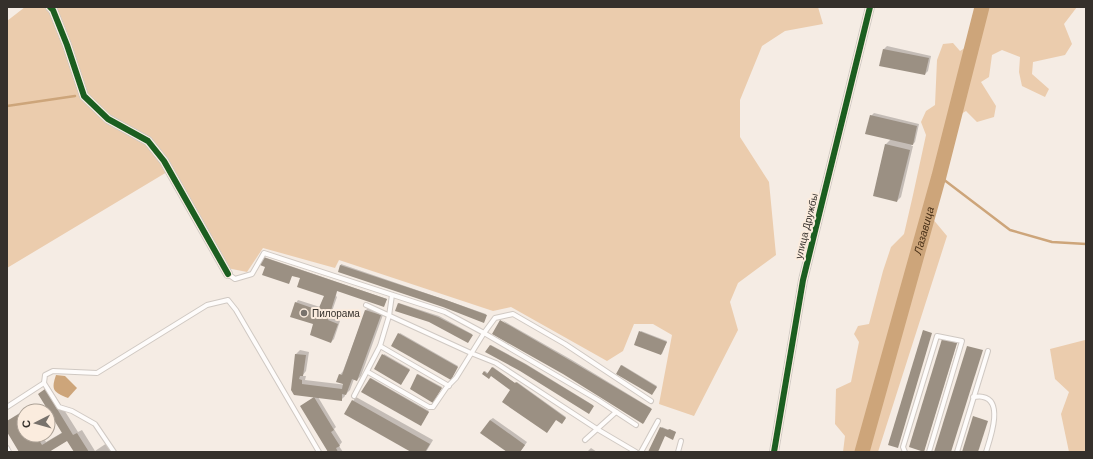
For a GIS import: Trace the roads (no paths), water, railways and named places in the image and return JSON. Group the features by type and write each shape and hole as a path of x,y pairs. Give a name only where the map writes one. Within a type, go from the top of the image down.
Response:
{"street":[{"path":"50,7 53,10 67,45 84,96 108,120 148,141 164,161 228,274"},
{"name":"улица Дружбы","path":"774,452 803,280 870,7"}],"lane":[{"path":"228,274 235,279 252,274 264,253 445,312 484,333 598,400 636,425"},
{"path":"354,396 368,372 380,346 389,316 392,295"},
{"path":"114,452 95,424 72,411 59,407 44,383 45,375 53,371 97,372 207,306 228,300 236,310 319,452"},
{"path":"366,306 496,363 597,429 636,452"},
{"path":"368,372 429,407 434,407 446,388 456,378 495,318 513,314 565,344 651,400"},
{"path":"905,452 904,447 937,336 962,341 929,452"},
{"path":"380,346 448,386"},
{"path":"957,452 988,351"},
{"path":"7,407 44,383"},
{"path":"973,397 984,397 991,402 994,410 993,427 986,452"},
{"path":"585,440 616,412"},
{"path":"641,452 658,421"},
{"path":"678,452 681,441"},
{"path":"7,448 9,452"}],"waterway":[{"name":"Лазавица","path":"862,452 939,176 982,7"},
{"path":"7,106 75,96"},
{"path":"939,176 1010,230 1052,242 1086,244"}],"place":[{"name":"Пилорама","path":"304,313"}]}
